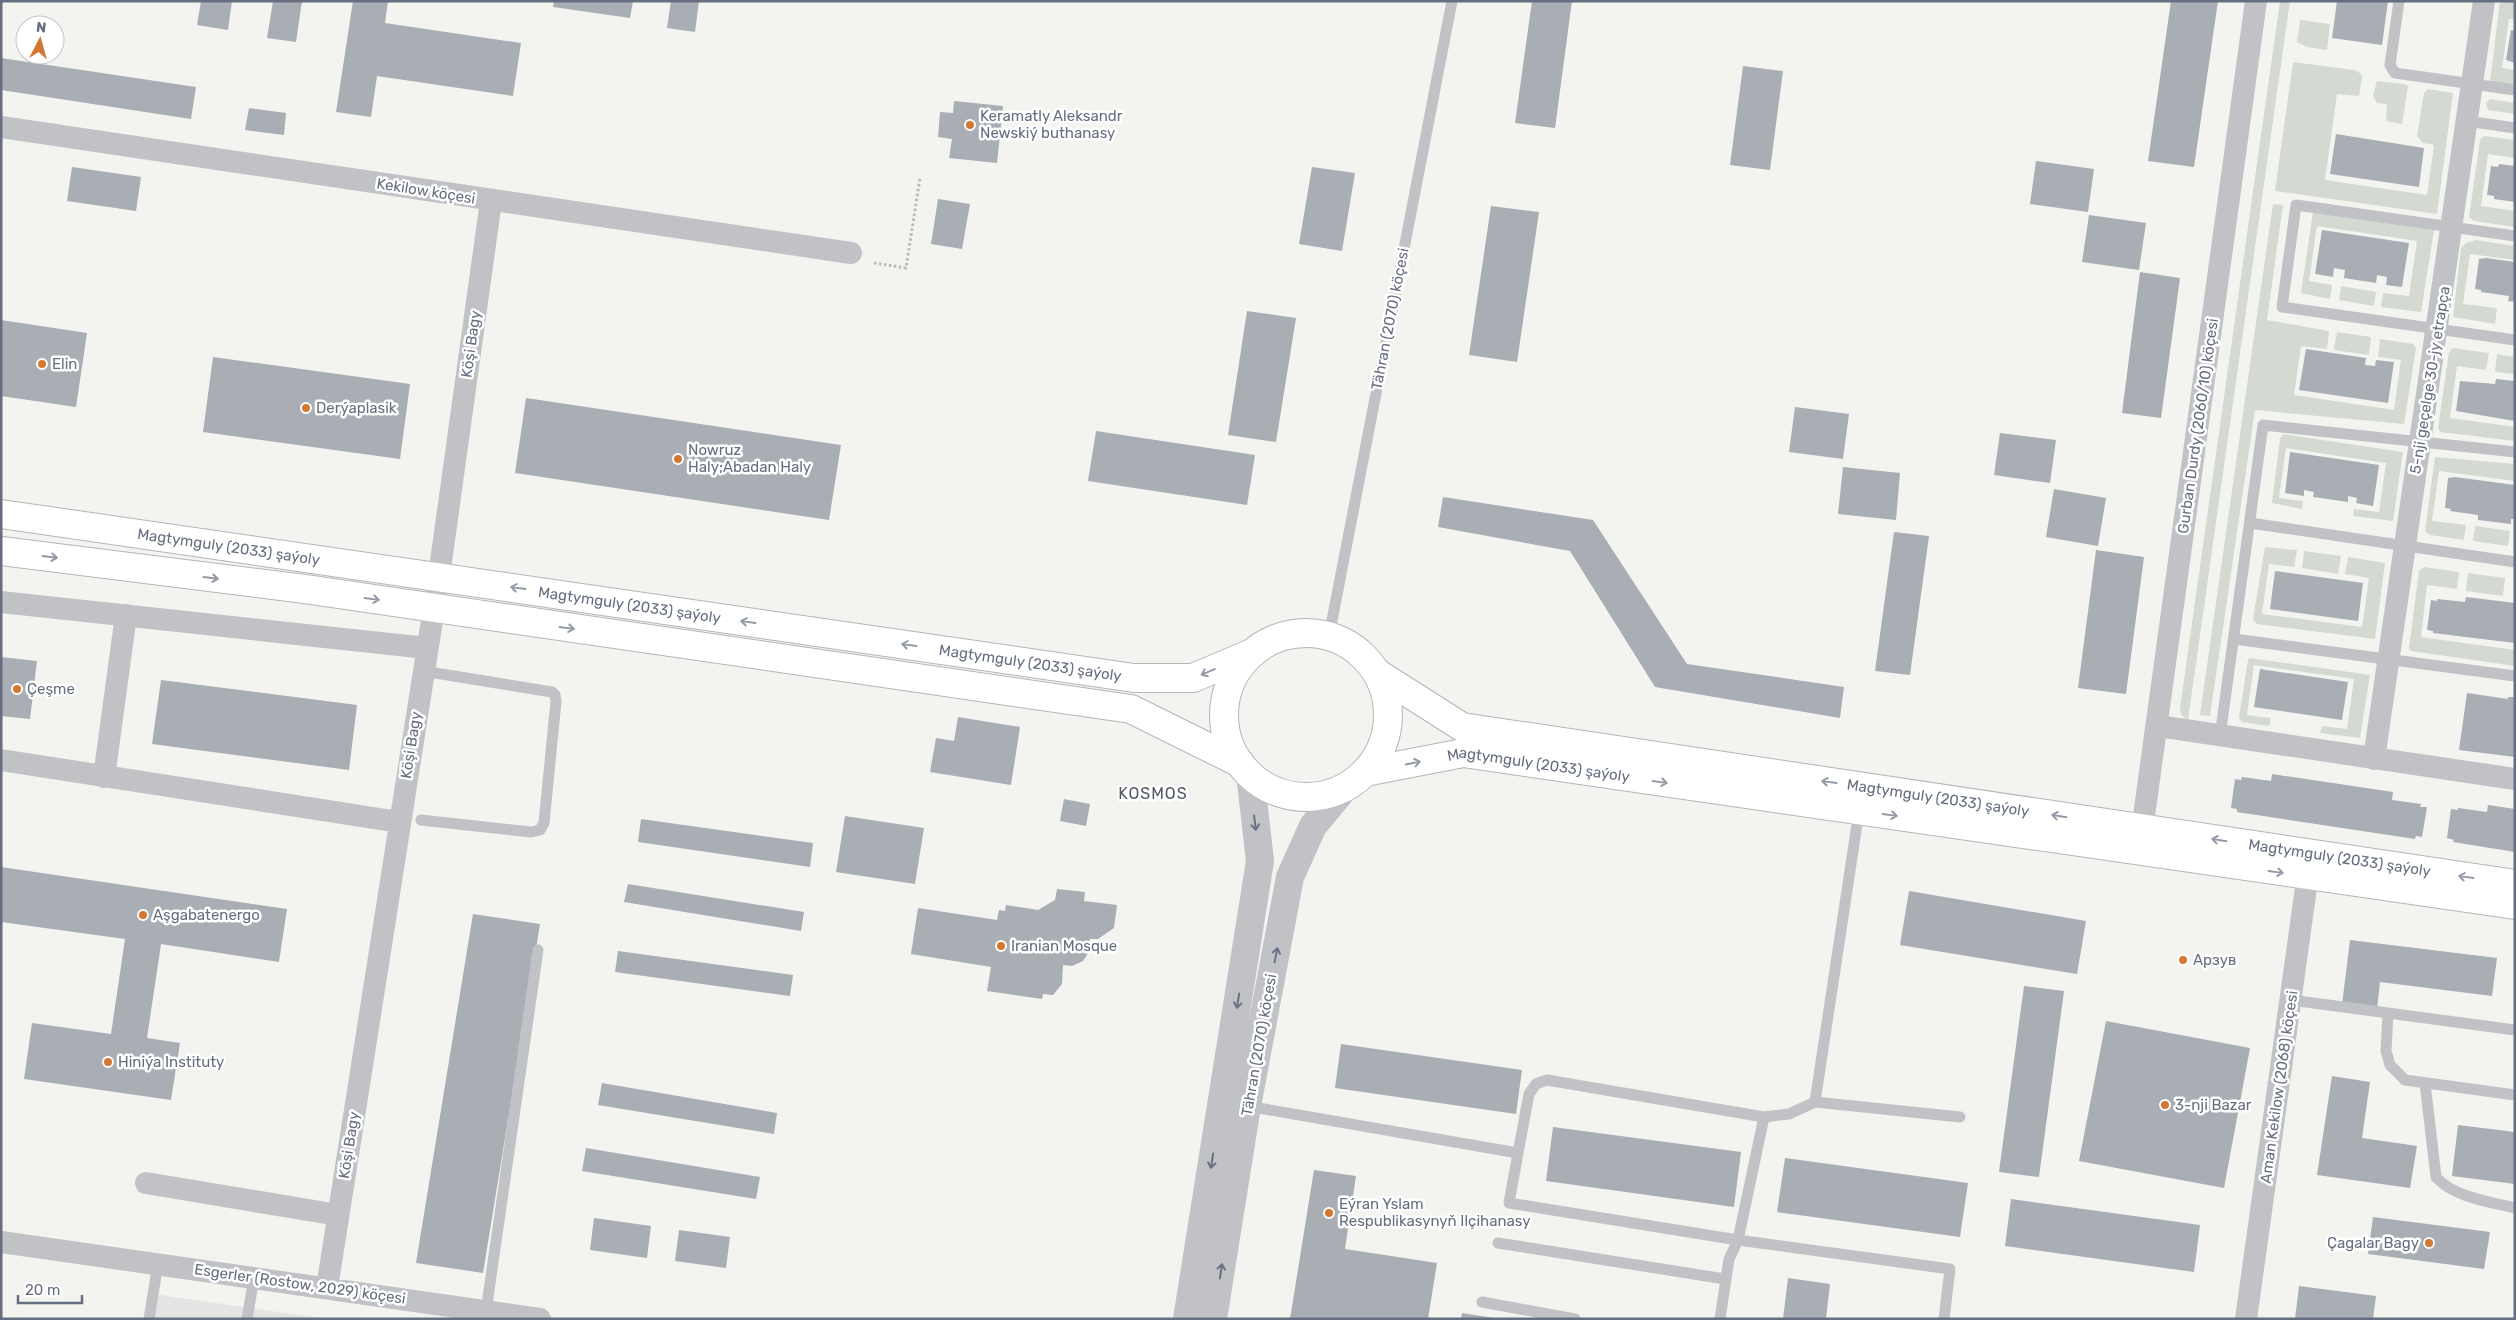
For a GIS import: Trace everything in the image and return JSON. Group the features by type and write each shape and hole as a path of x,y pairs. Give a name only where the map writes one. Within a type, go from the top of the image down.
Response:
{"main road":[{"name":"Magtymguly (2033) şaýoly","path":"1,514 1134,678 1193,678 1252,652"},
{"name":"Magtymguly (2033) şaýoly","path":"1,551 305,589 1131,709 1245,769"},
{"path":"1313,633 1329,636 1357,650 1377,673 1387,702 1388,717 1382,747 1355,779 1318,796 1289,795 1261,784 1245,769 1226,736 1224,705 1233,676 1252,652 1266,643 1289,635 1313,633"},
{"name":"Magtymguly (2033) şaýoly","path":"1377,673 1462,728 2310,866 2515,906"},
{"name":"Magtymguly (2033) şaýoly","path":"1355,779 1463,753 1858,811 2141,840"},
{"name":"Magtymguly (2033) şaýoly","path":"2310,866 2515,884"}],"street":[{"name":"Gurban Durdy (2060/10) köçesi","path":"2141,840 2256,1"},
{"name":"5-nji geçelge 30-jy etrapça","path":"2374,759 2387,659 2438,330 2484,1"},
{"name":"Kekilow köçesi","path":"1,127 850,253"},
{"name":"Köşi Bagy","path":"327,1288 338,1215 410,821 423,672 439,576 490,201"},
{"path":"1,602 427,648"},
{"path":"104,777 126,615"},
{"path":"2158,726 2515,779"},
{"path":"1,760 104,777 410,821"},
{"name":"Tähran (2070) köçesi","path":"1187,1319 1260,861 1245,769"},
{"name":"Tähran (2070) köçesi","path":"1213,1319 1248,1106 1290,877 1313,826 1355,779"},
{"name":"Aman Kekilow (2068) köçesi","path":"2246,1319 2310,866"},
{"path":"146,1183 338,1215"},
{"name":"Esgerler (Rostow, 2029) köçesi","path":"1,1242 540,1319"}],"lane":[{"name":"Tähran (2070) köçesi","path":"1329,636 1452,1"},
{"path":"2400,1 2390,65 2395,73 2515,90"},
{"path":"2467,121 2515,128"},
{"path":"2515,236 2296,205 2282,307 2515,340"},
{"path":"2220,736 2263,425 2515,452"},
{"path":"2250,523 2515,562"},
{"path":"2234,639 2515,676"},
{"path":"410,821 531,832 540,830 544,823 556,701 555,695 552,692 423,672"},
{"path":"1815,1102 1858,811"},
{"path":"486,1310 538,950"},
{"path":"2291,1000 2515,1030"},
{"path":"2388,1013 2386,1051 2390,1065 2404,1080 2515,1095"},
{"path":"1944,1319 1950,1269 1738,1240 1510,1203 1529,1094 1536,1084 1547,1080 1764,1116 1789,1114 1815,1102 1960,1117"},
{"path":"2425,1083 2436,1177 2444,1186 2485,1201 2515,1208"},
{"path":"1248,1106 1518,1152"},
{"path":"1720,1319 1728,1259 1738,1240 1764,1116"},
{"path":"1498,1243 1725,1279"},
{"path":"149,1319 158,1263"},
{"path":"247,1319 254,1278"},
{"path":"1482,1302 1575,1319"}],"path":[{"path":"874,263 906,268 920,178"}],"shaded area":[{"path":"2280,1 2290,1 2188,720 2181,715 2180,708"},
{"path":"2500,1 2515,1 2515,19 2509,19 2502,68 2515,70 2515,86 2490,82"},
{"path":"2300,20 2330,24 2327,50 2307,47 2297,42"},
{"path":"2293,62 2354,70 2360,73 2362,77 2359,96 2337,94 2325,180 2427,195 2434,145 2423,143 2417,136 2424,93 2428,89 2453,93 2437,214 2275,191"},
{"path":"2377,81 2408,86 2402,124 2386,121 2387,104 2377,103 2373,96"},
{"path":"2490,99 2515,103 2515,114 2488,110 2486,104"},
{"path":"2484,136 2515,140 2515,158 2488,154 2481,206 2515,211 2515,227 2474,221 2469,217 2480,140"},
{"path":"2273,204 2283,205 2267,320 2329,331 2327,349 2301,346 2294,395 2394,410 2401,360 2378,357 2380,339 2413,344 2416,348 2404,424 2255,410 2210,716 2200,715"},
{"path":"2313,212 2434,230 2421,312 2381,307 2383,293 2409,296 2417,241 2317,226 2309,281 2332,285 2330,299 2301,293"},
{"path":"2476,240 2515,246 2515,260 2470,254 2463,304 2497,308 2495,324 2453,317 2461,248 2466,243"},
{"path":"2341,286 2376,292 2374,306 2339,300"},
{"path":"2337,332 2371,337 2369,355 2334,350"},
{"path":"2453,348 2489,353 2486,370 2457,366 2450,418 2515,427 2515,441 2440,432 2438,428 2449,352"},
{"path":"2497,354 2515,357 2515,374 2495,372"},
{"path":"2283,434 2403,452 2393,521 2353,516 2354,509 2379,512 2386,463 2286,448 2279,498 2303,501 2302,509 2272,503 2280,438"},
{"path":"2435,457 2515,464 2515,481 2439,471 2432,521 2466,525 2464,540 2430,535 2425,531"},
{"path":"2475,526 2510,531 2508,546 2473,541"},
{"path":"2265,547 2297,550 2294,567 2269,564 2262,614 2362,627 2369,578 2345,574 2348,557 2385,563 2375,639 2257,624 2253,619"},
{"path":"2304,551 2341,556 2338,574 2302,568"},
{"path":"2424,567 2459,572 2457,589 2427,585 2421,637 2515,650 2515,666 2411,651 2409,648 2419,571"},
{"path":"2468,573 2505,578 2503,596 2466,591"},
{"path":"2250,658 2370,675 2360,738 2320,733 2322,726 2347,729 2354,679 2254,665 2247,715 2271,718 2269,726 2242,722 2239,718 2248,660"},
{"path":"153,1294 327,1319 148,1319"}],"building":[{"path":"201,1 232,1 228,30 197,25"},
{"path":"273,1 302,1 296,42 267,38"},
{"path":"353,1 388,1 385,23 521,43 513,96 377,76 371,117 336,112"},
{"path":"554,1 633,1 630,18 553,7"},
{"path":"671,1 699,1 695,32 667,28"},
{"path":"1532,1 1572,1 1555,128 1515,123"},
{"path":"2171,1 2218,1 2194,167 2148,161"},
{"path":"2337,1 2388,1 2382,45 2332,38"},
{"path":"2511,30 2515,31 2515,63 2506,60"},
{"path":"1,58 15,60 15,65 48,65 196,87 191,119 1,90"},
{"path":"1743,66 1783,71 1770,170 1730,165"},
{"name":"Keramatly Aleksandr Newskiý buthanasy","path":"954,101 1003,106 997,163 949,158 952,139 938,137 940,112 953,113"},
{"path":"249,108 286,113 284,135 245,130"},
{"path":"2336,134 2424,148 2419,187 2330,174"},
{"path":"2036,161 2094,169 2088,212 2030,204"},
{"path":"2499,164 2515,166 2515,202 2494,199 2494,196 2487,195 2491,166 2498,167"},
{"path":"72,167 141,177 136,211 67,201"},
{"path":"1312,167 1355,173 1342,251 1299,244"},
{"path":"938,199 970,204 962,249 931,244"},
{"path":"1491,206 1539,212 1517,362 1469,355"},
{"path":"2089,215 2146,223 2139,270 2082,262"},
{"path":"2322,230 2409,243 2402,287 2386,285 2387,277 2377,275 2376,283 2344,278 2345,270 2334,268 2333,277 2315,274"},
{"path":"2486,258 2515,262 2515,302 2508,301 2509,296 2481,292 2481,290 2475,289 2479,259"},
{"path":"2140,272 2180,278 2161,418 2122,413"},
{"path":"1247,311 1296,318 1276,442 1228,435"},
{"name":"Elin","path":"1,320 87,333 76,407 1,396"},
{"path":"2306,349 2366,358 2365,365 2375,366 2376,360 2394,362 2388,403 2299,390"},
{"name":"Derýaplasik","path":"213,357 410,384 400,459 203,432"},
{"path":"2496,379 2515,381 2515,421 2456,411 2460,381 2495,384"},
{"name":"Nowruz Haly;Abadan Haly","path":"526,398 841,445 829,520 515,473"},
{"path":"1795,407 1849,414 1843,459 1789,452"},
{"path":"1096,431 1255,455 1247,505 1088,481"},
{"path":"2000,433 2056,440 2050,483 1994,475"},
{"path":"2290,452 2379,465 2373,506 2356,503 2357,498 2348,496 2348,502 2313,497 2314,492 2304,490 2304,496 2285,493"},
{"path":"1843,467 1900,473 1896,520 1838,514"},
{"path":"2455,477 2515,485 2515,519 2511,519 2511,524 2478,520 2478,515 2450,511 2451,509 2445,508 2448,478"},
{"path":"2054,489 2106,498 2098,546 2046,537"},
{"path":"1443,497 1593,520 1687,664 1844,687 1840,718 1655,687 1570,551 1438,527"},
{"path":"1894,532 1929,536 1910,675 1875,671"},
{"path":"2096,550 2144,557 2126,694 2078,688"},
{"path":"2275,571 2363,583 2358,621 2270,609"},
{"path":"2466,597 2515,603 2515,643 2433,633 2433,631 2427,630 2431,600 2465,602"},
{"name":"Çeşme","path":"1,657 37,661 30,719 1,716"},
{"path":"2260,669 2348,682 2342,720 2254,707"},
{"path":"161,680 357,705 349,770 152,744"},
{"path":"2467,693 2508,699 2508,697 2515,697 2515,757 2459,750"},
{"path":"958,717 1020,727 1011,785 930,772 936,738 954,741"},
{"path":"2272,774 2393,792 2392,800 2421,804 2420,807 2427,807 2422,837 2416,836 2415,839 2237,812 2237,809 2231,808 2235,779 2241,780 2242,777 2271,781"},
{"path":"1064,799 1090,804 1086,826 1060,821"},
{"path":"2488,805 2515,809 2515,852 2453,842 2454,840 2447,838 2451,809 2458,810 2458,808 2487,812"},
{"path":"845,816 924,828 915,884 836,872"},
{"path":"641,819 813,843 810,867 638,842"},
{"path":"1,867 287,909 279,962 161,944 147,1038 180,1043 171,1100 24,1079 32,1023 111,1034 125,939 1,922"},
{"path":"628,884 804,912 801,931 624,902"},
{"name":"Iranian Mosque","path":"1057,889 1085,892 1084,901 1117,905 1114,928 1098,939 1090,939 1087,955 1083,961 1072,966 1063,965 1062,984 1053,995 1043,994 1042,999 987,991 991,967 911,954 918,908 997,920 999,910 1005,911 1006,905 1038,910 1055,900"},
{"path":"1909,891 2086,921 2077,974 1900,945"},
{"path":"473,914 540,924 483,1273 416,1263"},
{"path":"2350,940 2497,958 2492,996 2380,982 2377,1009 2342,1005"},
{"path":"618,951 793,975 790,996 615,972"},
{"path":"2024,986 2064,991 2039,1177 1999,1172"},
{"name":"3-nji Bazar","path":"2106,1021 2250,1048 2224,1188 2079,1161"},
{"path":"1341,1044 1522,1070 1516,1114 1335,1088"},
{"path":"2332,1076 2370,1082 2362,1138 2417,1146 2410,1188 2317,1175"},
{"path":"602,1083 777,1113 774,1134 598,1105"},
{"path":"2458,1125 2515,1132 2515,1184 2452,1176"},
{"path":"1553,1127 1741,1152 1734,1207 1546,1181"},
{"path":"586,1148 760,1177 756,1199 582,1171"},
{"path":"1785,1158 1968,1183 1960,1237 1777,1212"},
{"name":"Eýran Yslam Respublikasynyň Ilçihanasy","path":"1314,1170 1356,1176 1345,1249 1437,1263 1428,1319 1290,1319"},
{"path":"2011,1199 2200,1225 2194,1272 2005,1246"},
{"name":"Çagalar Bagy","path":"2373,1217 2490,1232 2484,1269 2368,1254"},
{"path":"594,1218 651,1226 647,1258 590,1250"},
{"path":"679,1230 730,1237 726,1268 675,1261"},
{"path":"1788,1278 1830,1284 1826,1319 1783,1319"},
{"path":"2299,1286 2376,1296 2373,1319 2295,1319"},
{"path":"1462,1313 1494,1318 1494,1319 1461,1319"}],"place":[{"name":"Keramatly Aleksandr Newskiý buthanasy","path":"970,125"},
{"name":"Elin","path":"42,364"},
{"name":"Derýaplasik","path":"306,408"},
{"name":"Nowruz Haly;Abadan Haly","path":"678,459"},
{"name":"Çeşme","path":"17,689"},
{"name":"Aşgabatenergo","path":"143,915"},
{"name":"Iranian Mosque","path":"1001,946"},
{"name":"Арзув","path":"2183,960"},
{"name":"Hiniýa Instituty","path":"108,1062"},
{"name":"3-nji Bazar","path":"2165,1105"},
{"name":"Eýran Yslam Respublikasynyň Ilçihanasy","path":"1329,1213"},
{"name":"Çagalar Bagy","path":"2429,1243"}],"district":[{"name":"KOSMOS","path":"1153,793"}]}
